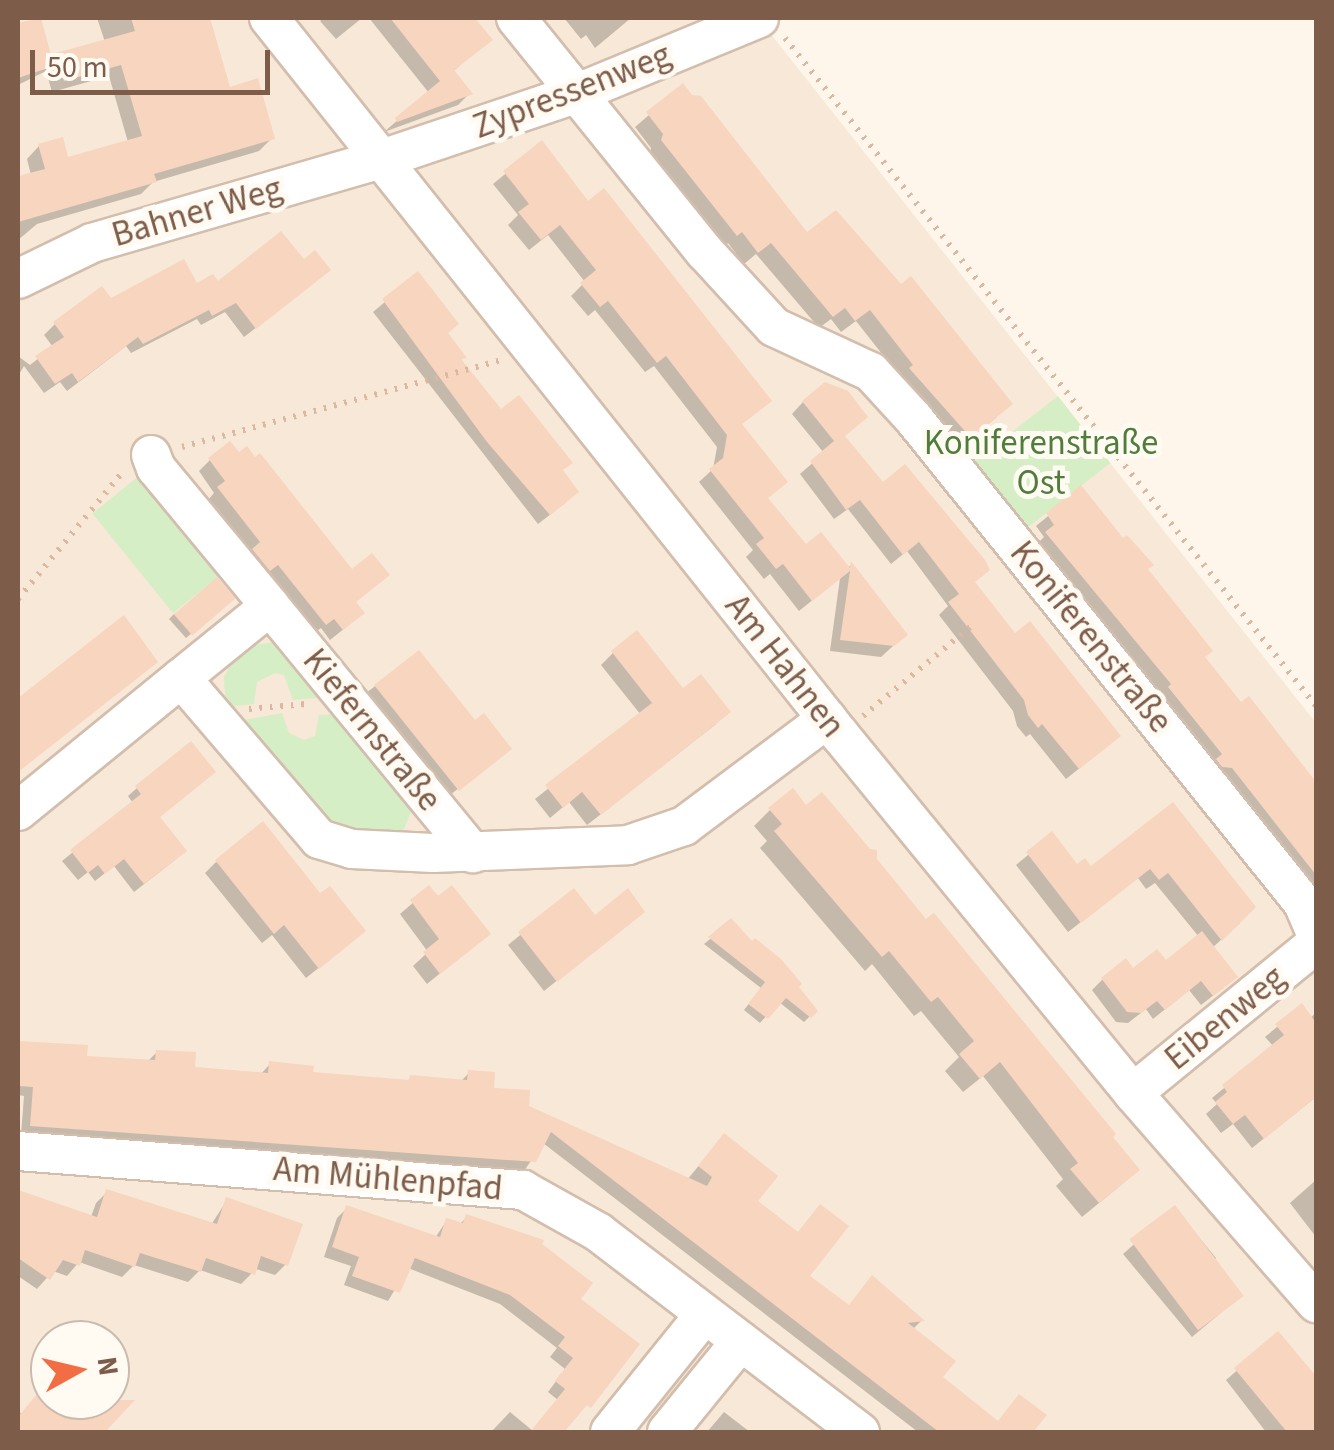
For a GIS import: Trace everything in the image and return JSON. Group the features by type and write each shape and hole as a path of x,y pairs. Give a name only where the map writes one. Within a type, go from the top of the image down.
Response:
{"street":[{"name":"Am Hahnen","path":"269,18 833,727 1132,1093 1316,1303"},
{"name":"Koniferenstraße","path":"516,18 575,94 774,327 871,372 914,419 1303,903 1316,934"},
{"name":"Zypressenweg","path":"382,159 770,25"},
{"name":"Bahner Weg","path":"18,279 92,243 382,159"},
{"name":"Kiefernstraße","path":"151,455 156,468 473,853"},
{"path":"18,811 270,606"},
{"name":"Kiefernstraße","path":"182,678 319,840 352,849 473,853 628,845 684,826 833,727"},
{"name":"Eibenweg","path":"1132,1093 1316,944"},
{"name":"Am Mühlenpfad","path":"18,1152 523,1190 598,1232 860,1432"},
{"path":"612,1432 705,1314"},
{"path":"667,1432 740,1341"}],"path":[{"path":"770,25 1316,706"},
{"path":"18,599 132,461 504,360 531,344"},
{"path":"833,727 974,624"},
{"path":"212,712 347,700"}],"shaded area":[{"path":"18,18 758,18 1316,723 1316,1432 18,1432"}],"green space":[{"name":"Koniferenstraße Ost","path":"1058,396 1110,463 1020,533 968,466"},
{"path":"150,467 231,566 173,613 92,514"},
{"path":"285,641 328,697 293,700 284,675 275,673 257,682 254,704 233,706 225,695 224,677 232,662 252,645"},
{"path":"282,713 289,733 304,740 315,736 319,715 341,714 413,807 404,829 385,837 328,830 239,721"}],"building":[{"path":"41,18 54,66 18,78 18,23"},
{"path":"131,18 210,18 230,87 258,78 275,139 154,174 157,182 18,222 18,176 45,169 38,144 63,137 68,157 142,136 121,65 64,81 56,53 135,31"},
{"path":"390,18 475,18 493,40 454,70 473,94 397,122 395,118 440,81"},
{"path":"683,83 692,95 701,96 807,232 836,210 901,284 911,276 1013,404 971,438 909,368 913,365 870,310 855,321 845,308 833,317 771,243 758,253 742,232 737,236 661,140 663,134 646,112"},
{"path":"542,140 588,201 604,188 772,401 742,424 788,482 768,498 806,544 821,532 850,568 851,561 908,635 894,646 840,640 850,571 812,601 783,564 776,569 756,544 764,538 709,469 723,458 727,435 666,356 657,363 608,301 600,307 580,283 596,270 560,225 541,240 518,212 529,204 503,171"},
{"path":"281,231 304,259 315,250 331,270 256,329 236,303 212,316 209,310 143,344 138,337 78,382 72,373 55,384 35,356 64,337 53,322 102,286 111,298 184,259 197,283 213,274 218,281"},
{"path":"418,271 459,324 448,333 467,358 461,359 501,409 519,395 573,463 563,470 579,492 550,515 487,442 382,299"},
{"path":"825,382 848,391 868,417 845,436 883,482 905,464 985,560 990,570 975,582 1015,633 1030,621 1121,736 1079,769 1042,724 1038,728 1028,715 1024,700 948,602 959,594 919,542 903,555 860,500 846,510 810,461 834,441 802,401"},
{"path":"230,441 239,452 247,446 255,457 260,453 352,569 372,553 390,575 356,602 365,613 343,630 334,619 326,625 278,565 270,571 252,549 260,542 217,487 225,481 208,458"},
{"path":"1081,485 1123,538 1127,535 1154,565 1148,569 1213,651 1205,657 1241,702 1249,696 1316,782 1316,875 1232,768 1222,767 1216,759 1222,754 1168,687 1171,684 1045,532 1054,525 1046,513"},
{"path":"217,577 235,598 192,636 174,614"},
{"path":"124,615 158,662 18,772 18,698"},
{"path":"637,630 683,688 701,674 731,712 601,815 582,792 563,808 545,785 652,703 611,651"},
{"path":"419,650 475,720 484,713 512,749 459,791 374,685"},
{"path":"191,741 216,772 160,817 187,851 144,884 124,859 105,874 98,865 88,873 70,850 141,794 135,786"},
{"path":"793,788 806,805 822,792 870,849 877,850 877,859 926,919 934,913 1116,1134 1113,1137 1140,1170 1099,1203 1070,1169 1078,1163 1000,1062 980,1079 959,1054 974,1041 938,997 931,1002 889,951 882,957 774,831 782,824 768,808"},
{"path":"1173,802 1256,907 1222,941 1168,873 1159,880 1150,869 1081,923 1026,852 1052,831 1077,864 1085,858 1091,866"},
{"path":"263,821 320,893 330,886 366,931 319,969 284,925 274,934 215,860"},
{"path":"429,885 438,896 452,885 491,934 440,974 423,952 439,939 410,900"},
{"path":"574,888 595,915 628,888 645,912 557,982 518,932"},
{"path":"731,918 752,941 755,938 781,959 802,984 799,987 818,1011 811,1018 786,998 768,1019 748,1004 765,982 708,937"},
{"path":"1202,931 1238,977 1213,996 1201,981 1165,1010 1157,1001 1141,1013 1127,1012 1101,978 1126,958 1133,968 1157,949 1166,960"},
{"path":"1302,1003 1316,1023 1316,1097 1264,1139 1245,1115 1233,1124 1215,1102 1227,1092 1222,1085 1284,1035 1275,1024"},
{"path":"18,1041 88,1045 87,1056 155,1060 156,1050 196,1052 195,1067 268,1073 269,1061 314,1066 313,1072 409,1080 410,1075 467,1080 468,1070 495,1072 494,1088 530,1090 529,1106 707,1186 712,1177 698,1166 724,1133 778,1176 758,1201 798,1232 820,1204 849,1226 810,1276 849,1305 872,1275 925,1321 908,1323 956,1361 943,1377 998,1421 1019,1394 1047,1415 1033,1432 939,1432 551,1132 536,1162 30,1126 33,1087 18,1086"},
{"path":"106,1189 217,1224 226,1197 303,1224 288,1266 261,1256 255,1275 206,1258 201,1272 140,1253 135,1267 85,1250 80,1266 63,1260 50,1280 18,1258 18,1190 97,1217"},
{"path":"346,1205 440,1237 446,1218 463,1223 466,1214 544,1240 542,1244 593,1283 581,1299 640,1344 591,1408 587,1405 564,1432 530,1432 565,1389 555,1381 573,1358 558,1346 565,1337 510,1295 415,1258 400,1293 352,1276 359,1257 332,1247"},
{"path":"1175,1205 1244,1296 1198,1330 1129,1239"},
{"path":"1278,1331 1316,1376 1316,1432 1287,1432 1234,1368"},
{"path":"30,1402 30,1420 116,1420 105,1432 18,1432 18,1417"}]}
